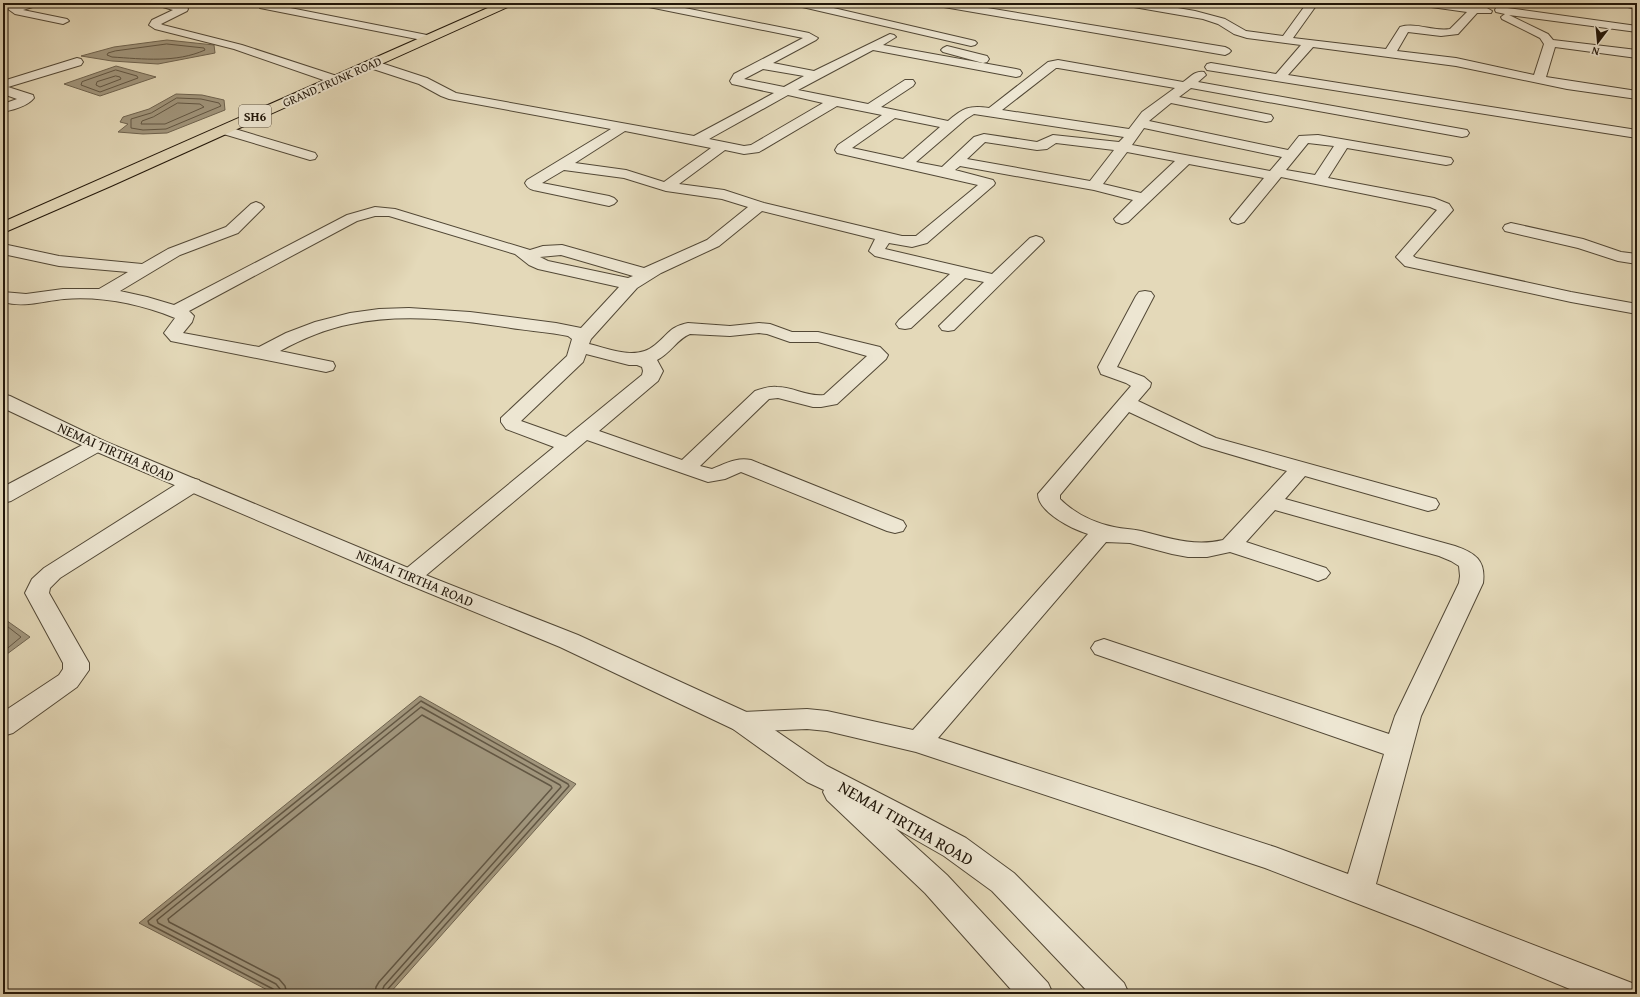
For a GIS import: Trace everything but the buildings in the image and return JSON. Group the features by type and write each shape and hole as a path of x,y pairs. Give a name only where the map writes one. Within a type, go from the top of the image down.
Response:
{"main road":[{"name":"GRAND TRUNK ROAD","path":"3,228 508,3"}],"street":[{"path":"35,3 13,9 19,12 63,21"},
{"path":"160,3 183,9 156,22 155,25 159,27 238,48 336,80"},
{"path":"644,3 767,27 805,35 812,38 738,77 736,80 950,125"},
{"path":"798,3 829,8 971,42"},
{"path":"938,3 1225,51"},
{"path":"984,11 996,3"},
{"path":"1128,3 1147,5 1219,20 1240,34 1469,64 1567,85 1637,95"},
{"path":"1190,14 1204,3"},
{"path":"1286,40 1313,3"},
{"path":"1424,3 1475,9 1500,8 1637,28"},
{"path":"293,11 315,5"},
{"path":"264,6 427,38"},
{"path":"803,16 829,8 859,27 890,38 983,58"},
{"path":"1500,8 1504,17 1544,36 1549,43 1637,54"},
{"path":"1390,53 1404,29 1414,28 1437,33 1454,32 1475,9"},
{"path":"767,27 789,20"},
{"path":"1094,186 1147,115 1211,67 1240,34"},
{"path":"778,56 830,62 845,59 890,38"},
{"path":"1279,78 1310,43"},
{"path":"1539,79 1549,43"},
{"path":"872,46 1016,73"},
{"path":"794,48 808,51"},
{"path":"3,75 62,56"},
{"path":"3,85 77,62"},
{"path":"695,141 816,75 830,62"},
{"path":"371,64 423,81 445,93 454,96 744,150 754,149 835,101"},
{"path":"992,112 1052,65 1058,64 1187,85 1366,132 1446,161"},
{"path":"762,65 816,75"},
{"path":"1211,67 1637,134"},
{"path":"3,75 18,81"},
{"path":"871,108 909,83"},
{"path":"3,90 28,98 3,108"},
{"path":"1168,99 1266,118"},
{"path":"905,164 966,112 974,110 1137,128 1292,154"},
{"path":"893,113 842,150 905,164 950,167 1094,186 1144,198"},
{"path":"609,201 533,186 532,183 623,127"},
{"path":"225,130 310,156"},
{"path":"1320,181 1343,143 1366,132 1462,134"},
{"path":"950,167 979,140 984,138 1037,146 1042,146 1053,139 1123,147 1320,181 1434,203 1444,207 1445,210 1405,255 1404,257 1406,260 1571,297 1637,309"},
{"path":"1238,219 1304,139 1307,138 1343,143"},
{"path":"666,187 722,146"},
{"path":"1122,218 1186,159"},
{"path":"562,165 626,174 666,187 716,193 759,206 902,242 921,240 988,183 950,167"},
{"path":"759,206 713,244 646,274 631,284 580,343 576,358 512,418 510,422 513,425 575,439 685,468 708,476 720,474 736,465 743,465 895,526"},
{"path":"105,294 145,269 187,246 232,230 256,207"},
{"path":"175,312 352,218 366,212 378,210 390,212 511,248 530,256 536,263 544,266 631,284"},
{"path":"1511,228 1583,244 1618,256 1637,259"},
{"path":"884,237 877,251 996,280"},
{"path":"948,326 1036,240"},
{"path":"3,249 59,260 145,269"},
{"path":"530,256 543,251 553,250 571,253 646,274"},
{"path":"544,266 571,253"},
{"path":"905,324 962,272"},
{"path":"3,297 22,300 64,294 105,294 131,298 185,316 183,322 173,333 177,337 326,366"},
{"path":"1145,296 1107,367 1108,370 1136,380 1141,384 1140,387 1049,494 1049,500 1055,507 1079,522 1097,530 1181,549 1217,549 1231,545 1300,469"},
{"path":"263,353 303,332 330,324 384,313 454,314 567,330 574,332 580,343 629,358 641,359 652,356 662,349 678,332 688,328 730,332 764,328 790,337 818,337 873,351 879,355 830,400 822,403 776,392 762,395 685,468"},
{"path":"410,577 651,377 653,371 650,364 641,359"},
{"name":"NEMAI TIRTHA ROAD","path":"3,400 97,445 410,577 569,641 743,722 817,774 936,884 1036,994"},
{"path":"1126,403 1209,442 1428,504"},
{"path":"3,496 97,445"},
{"path":"3,726 68,681 76,670 76,663 37,593 41,584 52,573 191,485"},
{"path":"1270,502 1447,551 1464,557 1472,566 1473,575 1471,583 1412,705 1398,748 1359,891"},
{"path":"919,742 1092,543 1100,536 1110,533"},
{"path":"1231,545 1318,573"},
{"path":"1104,648 1398,748"},
{"path":"743,722 807,719 827,721 919,742 1275,859 1620,994"},
{"name":"NEMAI TIRTHA ROAD","path":"817,774 956,847 1003,882 1112,994"}],"water":[{"path":"167,40 214,45 215,53 158,64 112,61 81,56 114,47"},
{"path":"116,66 156,77 100,96 64,84"},
{"path":"176,94 202,95 224,100 225,110 167,133 143,134 118,132 128,124 120,122 123,117 149,109"},
{"path":"3,618 30,637 3,657"},
{"path":"420,696 576,784 389,994 275,994 139,923"}]}
